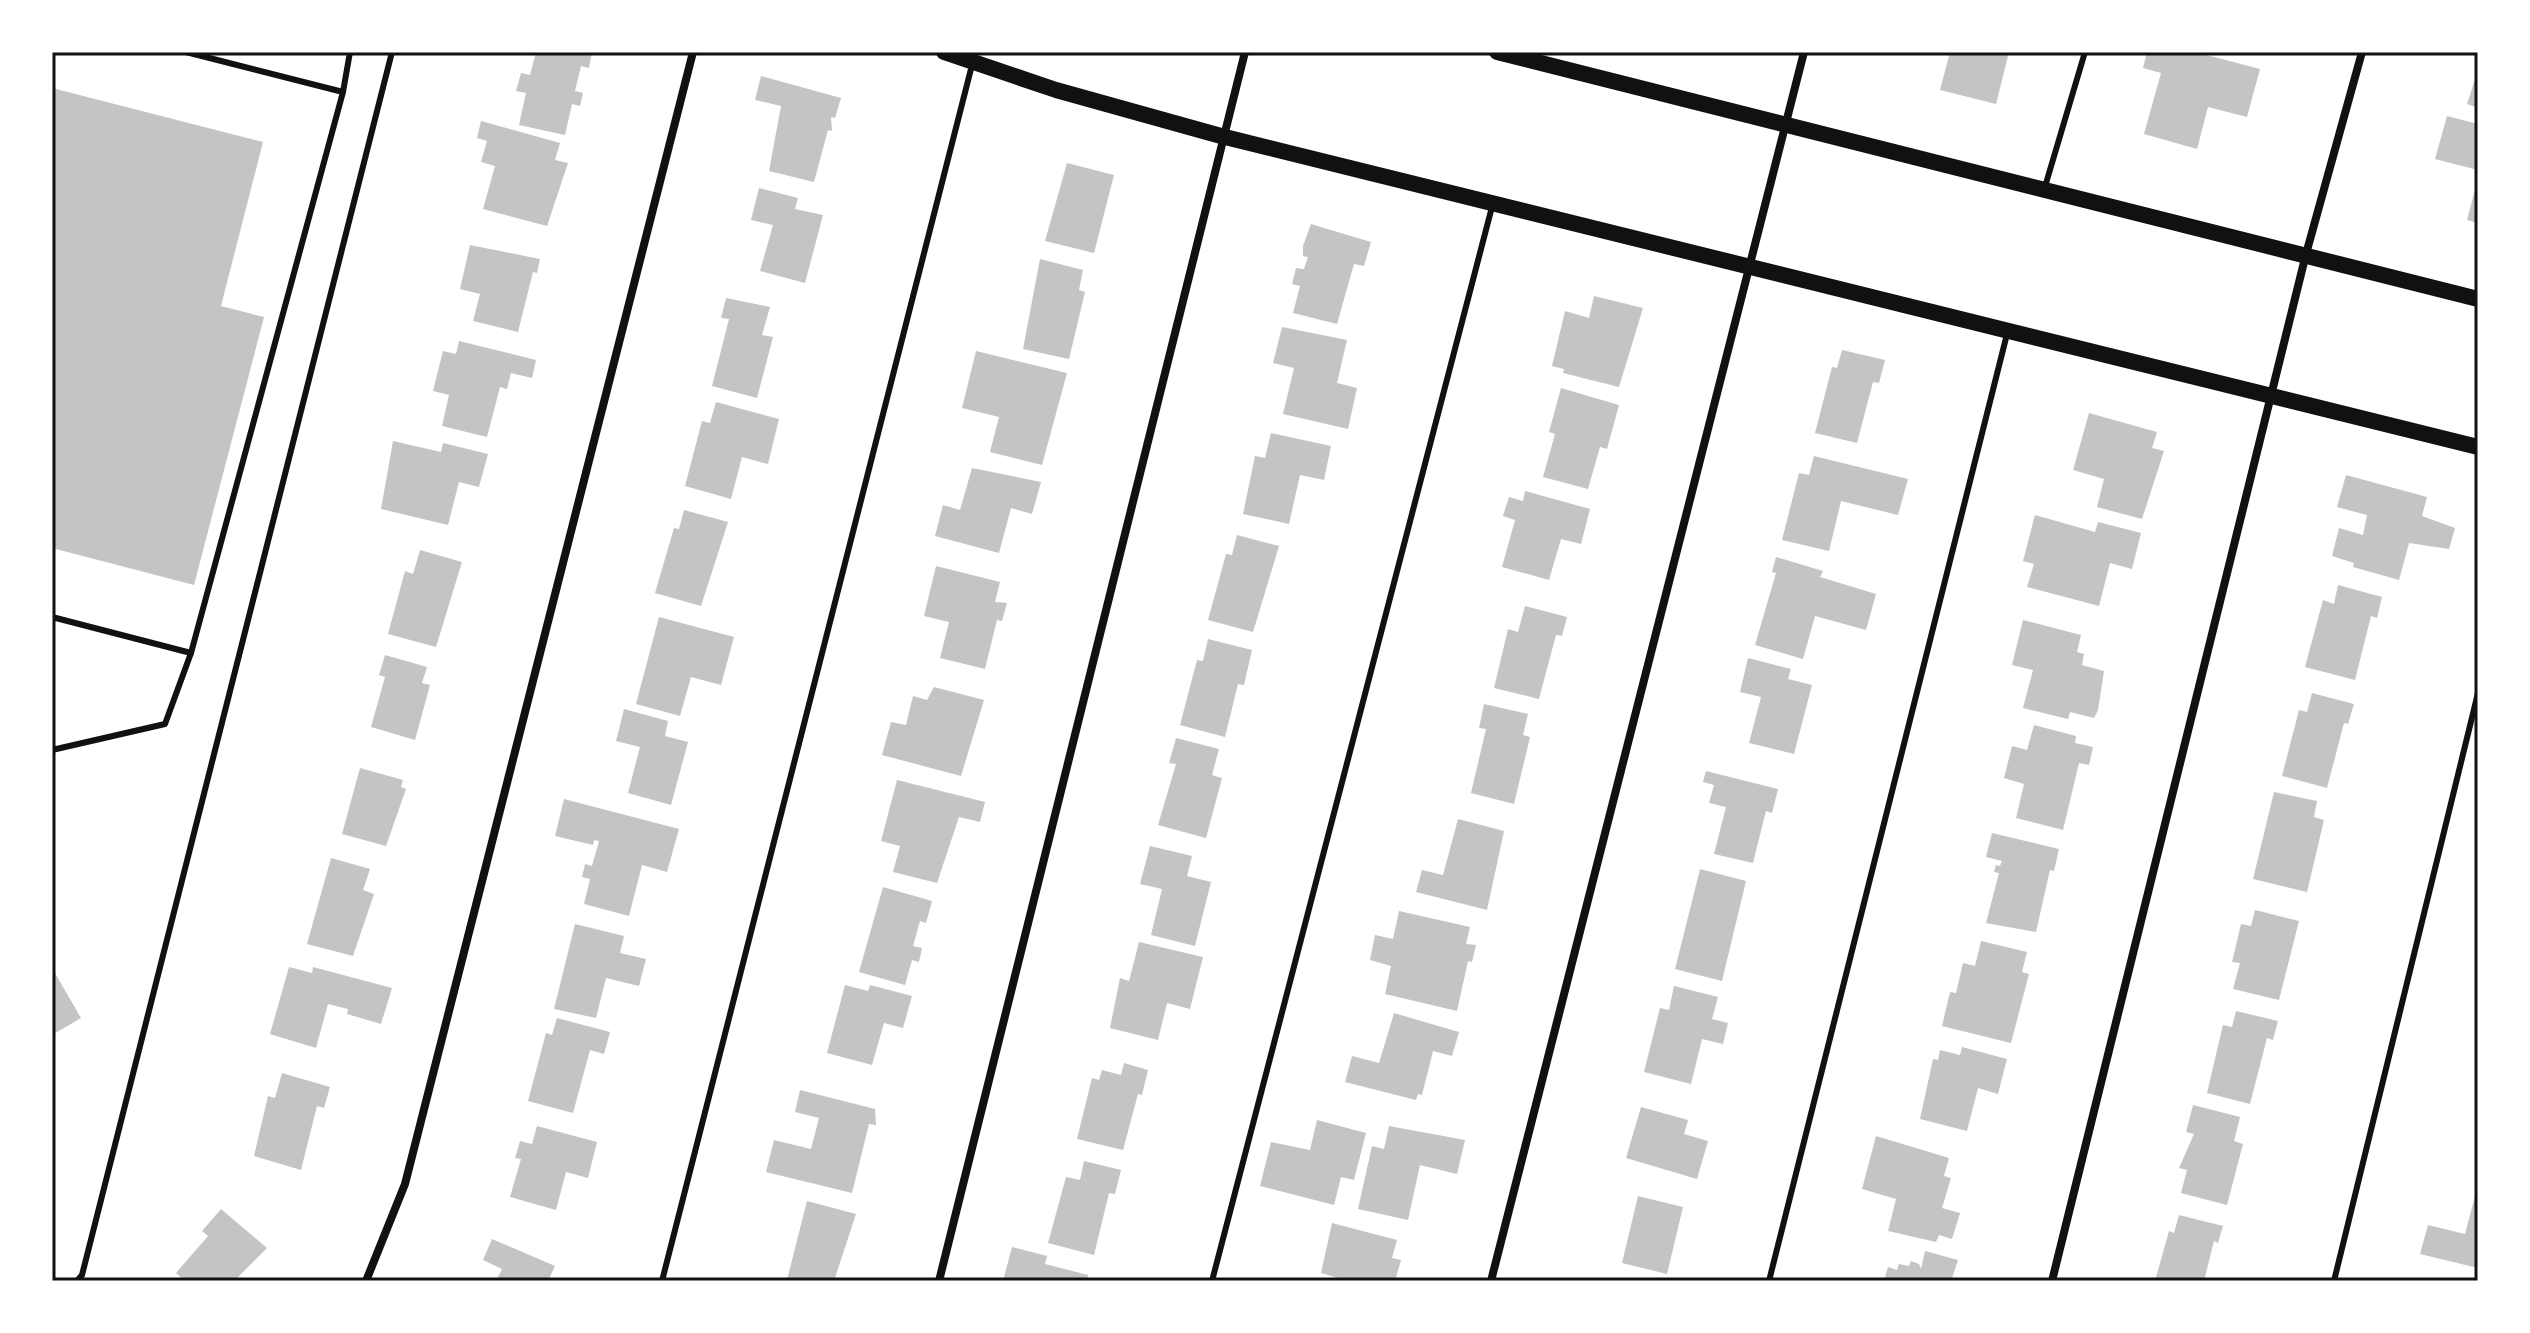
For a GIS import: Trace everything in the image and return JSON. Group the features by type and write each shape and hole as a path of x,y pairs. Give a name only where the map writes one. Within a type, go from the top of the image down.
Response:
{"main road":[{"path":"944,52 1056,90 1221,136 2478,447"},
{"path":"1497,52 1532,56 1784,125 2478,299"}],"street":[{"path":"366,1281 405,1184 693,52"},
{"path":"939,1281 1221,136 1245,52"},
{"path":"1491,1281 1804,52"},
{"path":"2052,1281 2306,254 2362,52"}],"lane":[{"path":"186,52 343,92"},
{"path":"52,750 165,724 191,653 343,92 350,52"},
{"path":"77,1281 90,1244 392,52"},
{"path":"2044,190 2085,52"},
{"path":"662,1281 973,62"},
{"path":"1212,1281 1493,203"},
{"path":"1769,1281 2007,332"},
{"path":"52,617 191,653"},
{"path":"2334,1281 2478,693"}],"building":[{"path":"536,52 592,52 589,68 581,66 575,91 583,93 580,106 572,104 565,135 519,125 526,93 516,91 521,73 530,75"},
{"path":"1950,52 2009,52 1996,104 1940,90"},
{"path":"2147,52 2195,52 2260,69 2247,117 2208,107 2197,149 2144,134 2161,73 2143,68"},
{"path":"2478,74 2478,108 2467,104"},
{"path":"761,76 841,98 835,118 831,117 832,131 828,130 814,182 769,171 781,106 755,100"},
{"path":"52,88 263,142 221,306 264,317 194,585 52,548"},
{"path":"2447,116 2478,124 2478,170 2435,159"},
{"path":"481,121 560,143 555,160 568,163 547,226 483,209 495,166 481,162 487,141 477,138"},
{"path":"1067,163 1114,175 1094,253 1045,241"},
{"path":"2478,182 2478,223 2467,220"},
{"path":"759,188 798,198 795,209 823,215 805,283 760,271 773,225 751,220"},
{"path":"1311,224 1371,242 1364,266 1354,264 1337,324 1293,313 1300,286 1292,284 1296,268 1304,269 1308,257 1303,256 1303,246"},
{"path":"470,245 540,259 537,273 533,272 518,332 473,321 480,294 460,289"},
{"path":"1040,259 1083,270 1079,290 1085,292 1069,359 1023,349"},
{"path":"1594,296 1643,308 1619,387 1563,373 1564,369 1552,366 1565,311 1589,318"},
{"path":"726,298 770,307 762,335 773,337 757,398 712,386 729,319 721,318"},
{"path":"1282,327 1347,340 1337,383 1357,388 1348,429 1283,414 1294,368 1273,363"},
{"path":"459,341 536,360 532,378 511,373 507,389 500,387 487,437 442,426 449,395 433,391 443,351 456,354"},
{"path":"1842,350 1885,360 1879,383 1873,382 1857,443 1815,433 1832,367 1837,368"},
{"path":"976,351 1067,373 1042,465 990,452 999,417 962,408"},
{"path":"1561,388 1619,405 1607,449 1600,447 1588,489 1543,477 1555,434 1549,432"},
{"path":"716,402 779,419 768,464 742,457 731,499 685,486 702,421 710,423"},
{"path":"2089,413 2157,432 2152,448 2164,451 2142,519 2097,507 2104,479 2073,470"},
{"path":"1271,433 1331,446 1324,480 1300,475 1289,524 1243,514 1255,456 1265,458"},
{"path":"393,441 441,452 443,443 488,454 479,487 459,482 448,525 381,509"},
{"path":"1814,456 1908,479 1898,515 1841,501 1829,551 1782,540 1799,473 1809,475"},
{"path":"972,468 1041,482 1032,514 1011,508 999,553 935,536 943,505 960,510"},
{"path":"2346,475 2427,497 2422,516 2455,528 2449,549 2409,543 2399,580 2353,567 2354,563 2332,556 2339,528 2363,535 2367,515 2337,507"},
{"path":"1525,491 1590,509 1581,544 1561,539 1549,580 1502,567 1515,520 1503,516 1509,497 1523,501"},
{"path":"684,510 728,522 701,606 655,593 674,528 679,529"},
{"path":"2035,515 2095,532 2098,522 2141,533 2132,569 2110,563 2099,606 2027,587 2034,564 2023,561"},
{"path":"1237,535 1279,546 1253,632 1208,620 1226,554 1232,555"},
{"path":"420,550 462,562 436,647 388,634 405,571 413,574"},
{"path":"1776,557 1823,571 1820,577 1876,594 1866,630 1815,616 1803,659 1755,645 1776,573 1772,572"},
{"path":"936,566 1000,582 995,602 1007,603 1002,621 997,620 985,669 940,658 949,622 924,616"},
{"path":"2338,585 2382,597 2377,618 2371,616 2355,680 2305,667 2323,600 2334,604"},
{"path":"1525,606 1567,617 1562,636 1556,635 1539,699 1494,688 1508,629 1518,632"},
{"path":"659,617 734,637 721,685 691,677 680,716 636,704"},
{"path":"2023,620 2081,635 2077,652 2084,654 2082,665 2104,671 2094,718 2070,712 2068,719 2023,708 2033,670 2012,665"},
{"path":"1208,639 1252,650 1244,685 1238,684 1225,737 1180,725 1197,660 1203,661"},
{"path":"385,655 427,667 422,683 430,685 415,740 371,727 385,677 379,675"},
{"path":"1748,658 1791,669 1788,679 1812,685 1794,754 1749,743 1761,697 1740,692"},
{"path":"934,687 984,700 961,776 882,755 891,722 906,725 913,696 927,700"},
{"path":"2312,693 2354,704 2348,724 2344,723 2327,788 2282,776 2299,710 2307,712"},
{"path":"1484,704 1528,714 1523,735 1530,737 1514,804 1471,793 1486,729 1479,728"},
{"path":"624,709 668,721 665,736 688,742 671,805 628,793 640,747 616,741"},
{"path":"2034,725 2076,736 2075,743 2093,747 2089,765 2079,763 2063,830 2016,818 2024,784 2004,778 2012,746 2027,750"},
{"path":"1176,738 1219,749 1212,775 1222,778 1206,838 1158,825 1176,764 1169,763"},
{"path":"360,768 403,780 401,787 406,789 386,846 342,834"},
{"path":"1706,771 1778,789 1772,813 1766,811 1753,863 1714,854 1726,807 1709,803 1714,785 1703,782"},
{"path":"897,780 985,802 980,822 959,817 937,883 893,872 900,846 881,841"},
{"path":"2274,792 2317,801 2314,817 2324,820 2307,892 2253,879"},
{"path":"564,799 679,829 667,872 642,865 629,916 584,904 590,879 582,877 585,864 592,866 599,841 594,840 593,845 555,836"},
{"path":"1458,819 1504,831 1487,910 1416,892 1422,870 1443,875"},
{"path":"1992,833 2059,849 2054,871 2050,870 2036,932 1986,923 1999,873 1994,872 1996,865 2000,866 2002,861 1986,857"},
{"path":"1150,846 1192,856 1187,876 1211,882 1195,946 1151,935 1162,889 1140,884"},
{"path":"331,858 370,869 363,890 374,894 353,956 307,944"},
{"path":"1700,869 1746,881 1722,981 1675,969"},
{"path":"883,887 932,901 926,923 920,921 913,946 922,948 919,962 912,960 905,985 859,972"},
{"path":"2255,910 2299,921 2279,1000 2233,989 2240,963 2232,962 2241,924 2251,926"},
{"path":"1399,911 1470,927 1466,944 1476,945 1472,962 1468,961 1457,1011 1385,994 1391,966 1370,960 1375,935 1393,939"},
{"path":"575,924 624,936 620,953 646,959 639,986 606,978 596,1018 554,1009"},
{"path":"1981,941 2027,952 2022,972 2029,974 2011,1043 1942,1026 1950,992 1956,993 1963,963 1975,966"},
{"path":"1139,942 1203,957 1190,1009 1167,1003 1158,1040 1110,1028 1120,978 1129,981"},
{"path":"289,967 312,973 313,967 392,988 381,1024 347,1014 348,1009 328,1004 316,1048 270,1034"},
{"path":"52,968 81,1018 52,1035"},
{"path":"845,985 868,991 870,985 912,996 903,1028 884,1023 872,1065 827,1053"},
{"path":"1674,986 1718,997 1712,1019 1728,1023 1723,1044 1702,1039 1691,1084 1644,1072 1660,1008 1669,1010"},
{"path":"2236,1011 2278,1021 2273,1040 2267,1038 2250,1104 2207,1093 2223,1025 2232,1027"},
{"path":"1394,1013 1459,1032 1452,1056 1433,1051 1422,1095 1418,1094 1416,1100 1345,1082 1352,1056 1379,1063"},
{"path":"557,1018 610,1032 604,1054 590,1050 573,1113 528,1101 546,1033 552,1035"},
{"path":"1962,1047 2007,1059 1998,1094 1978,1088 1967,1131 1920,1119 1933,1059 1938,1060 1940,1050 1960,1055"},
{"path":"1124,1063 1148,1070 1123,1150 1077,1139 1092,1078 1099,1080 1102,1070 1121,1075"},
{"path":"282,1073 330,1087 324,1108 317,1106 301,1170 254,1156 268,1096 275,1098"},
{"path":"800,1090 875,1109 876,1125 869,1124 852,1193 766,1172 774,1140 811,1149 819,1118 795,1112"},
{"path":"2193,1105 2240,1117 2234,1141 2243,1144 2227,1205 2181,1193 2187,1170 2179,1168 2194,1134 2186,1132"},
{"path":"1641,1107 1688,1120 1684,1134 1708,1141 1697,1179 1626,1158"},
{"path":"1317,1120 1366,1133 1354,1180 1341,1177 1334,1205 1260,1186 1271,1142 1310,1150"},
{"path":"537,1126 597,1142 588,1178 566,1172 556,1210 510,1197 521,1159 515,1158 520,1141 532,1144"},
{"path":"1389,1126 1465,1140 1457,1174 1420,1165 1408,1220 1358,1209 1372,1146 1384,1149"},
{"path":"1876,1136 1949,1158 1944,1176 1951,1178 1942,1208 1960,1213 1952,1239 1939,1235 1936,1242 1888,1231 1896,1199 1862,1189"},
{"path":"1084,1161 1121,1170 1115,1194 1109,1193 1094,1255 1048,1243 1066,1177 1080,1180"},
{"path":"2478,1185 2478,1268 2420,1254 2428,1225 2465,1234"},
{"path":"1638,1196 1683,1207 1667,1274 1622,1263"},
{"path":"807,1201 856,1214 834,1281 787,1280"},
{"path":"221,1209 267,1248 234,1281 185,1281 176,1273 208,1236 202,1231"},
{"path":"2179,1215 2223,1226 2218,1243 2214,1241 2204,1281 2155,1281 2169,1231 2174,1233"},
{"path":"1332,1223 1397,1240 1392,1258 1401,1260 1395,1281 1348,1281 1321,1273"},
{"path":"492,1239 555,1266 548,1281 496,1281 502,1269 483,1260"},
{"path":"1012,1247 1047,1256 1045,1264 1088,1275 1087,1281 1003,1281"},
{"path":"1925,1251 1958,1260 1951,1281 1884,1281 1888,1267 1897,1270 1899,1264 1909,1266 1911,1261 1919,1264 1921,1269"}]}
